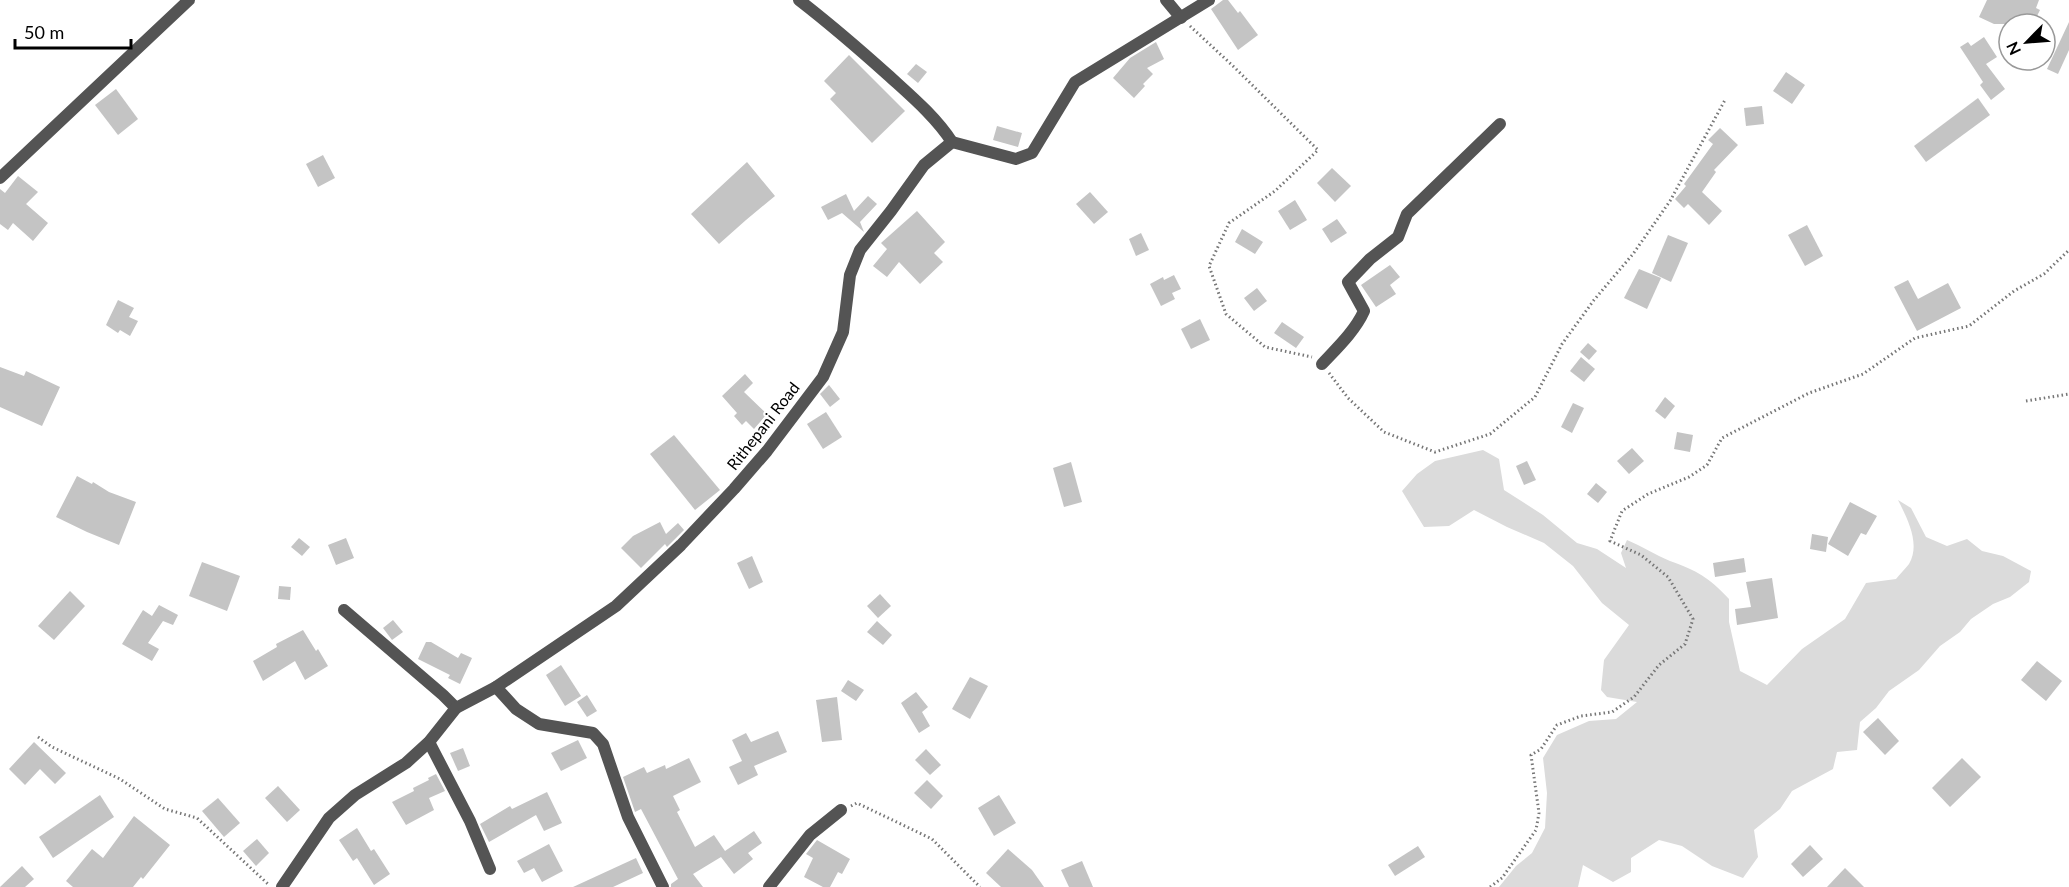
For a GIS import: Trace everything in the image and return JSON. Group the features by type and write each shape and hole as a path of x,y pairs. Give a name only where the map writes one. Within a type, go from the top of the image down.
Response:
{"street":[{"path":"0,178 189,0"},
{"path":"799,0 905,90 941,125 952,142 1016,159 1032,153 1075,82 1209,0"},
{"path":"1166,0 1181,18"},
{"path":"1322,364 1343,341 1364,311 1348,282 1398,237 1407,214 1500,124"},
{"name":"Rithepani Road","path":"282,887 329,818 355,795 406,763 429,742 456,708 496,687 616,606 681,545 767,451 823,376 843,332 850,275 860,250 924,165 952,142"},
{"path":"344,610 456,708"},
{"path":"496,687 516,709 539,724 593,733 603,744 628,817 663,887"},
{"path":"429,742 470,821 490,869"},
{"path":"769,887 810,835 841,810"}],"path":[{"path":"1181,18 1318,150 1275,191 1229,223 1209,266 1226,314 1265,347 1318,359 1348,398 1384,432 1435,452 1490,434 1535,397 1562,345 1594,300 1633,254 1670,201 1725,100"},
{"path":"1490,887 1502,878 1536,830 1539,813 1531,755 1541,749 1557,725 1581,716 1612,712 1634,697 1659,665 1685,644 1693,620 1668,577 1641,555 1610,541 1622,512 1648,494 1689,477 1707,465 1722,438 1809,393 1863,374 1915,338 1968,326 2014,291 2044,274 2069,250"},
{"path":"2026,401 2069,394"},
{"path":"38,737 52,747 120,779 165,809 196,818 271,887"},
{"path":"841,810 857,803 932,839 980,887"}],"shaded area":[{"path":"1483,450 1499,459 1504,490 1543,515 1577,543 1597,549 1626,568 1621,553 1627,540 1709,580 1729,599 1729,622 1740,671 1767,685 1802,649 1845,619 1866,583 1896,579 1909,564 1914,548 1913,540 1909,523 1898,500 1911,508 1926,537 1947,546 1967,539 1982,551 2003,556 2031,571 2029,582 2010,597 1993,604 1971,619 1960,632 1940,646 1919,670 1889,691 1876,708 1860,722 1857,750 1837,752 1833,769 1792,791 1780,809 1754,830 1758,857 1743,878 1712,866 1682,846 1659,840 1631,858 1631,872 1613,882 1583,865 1578,887 1499,887 1516,866 1532,853 1545,828 1547,793 1543,758 1557,735 1589,721 1616,719 1637,702 1607,697 1601,690 1604,660 1629,625 1602,603 1573,566 1544,543 1474,510 1449,526 1424,527 1402,491 1417,474 1435,461"}],"building":[{"path":"1223,0 1228,0 1238,13 1240,11 1258,35 1238,50 1211,9"},
{"path":"1987,0 2039,0 2036,8 2040,10 2039,12 1997,12 1997,24 1979,17"},
{"path":"2069,22 2069,50 2058,74 2054,72 2057,72 2057,48"},
{"path":"1984,37 1997,57 1986,64 2005,89 1991,100 1980,85 1983,82 1960,47 1968,42 1971,46"},
{"path":"1156,42 1164,59 1147,68 1153,74 1134,98 1113,78 1130,58"},
{"path":"849,55 905,111 872,143 830,99 836,93 824,81"},
{"path":"916,64 927,72 918,83 907,74"},
{"path":"1786,72 1805,85 1792,104 1773,91"},
{"path":"116,89 138,119 118,135 95,105"},
{"path":"1978,98 1990,115 1926,162 1914,146"},
{"path":"1762,106 1764,124 1746,126 1744,108"},
{"path":"997,126 1022,133 1018,147 993,140"},
{"path":"1720,128 1738,145 1714,170 1716,172 1702,192 1722,211 1709,225 1688,204 1684,208 1675,199 1713,144 1708,140"},
{"path":"323,155 335,178 318,187 306,164"},
{"path":"747,162 775,196 719,244 691,214"},
{"path":"1332,168 1351,186 1335,202 1317,183"},
{"path":"18,176 38,192 26,204 48,223 33,241 13,223 8,230 0,224 0,189 5,193"},
{"path":"1090,192 1108,212 1094,224 1076,204"},
{"path":"846,194 854,211 868,196 877,204 860,222 864,232 842,213 828,220 821,207"},
{"path":"1295,200 1307,220 1290,230 1278,211"},
{"path":"917,211 945,242 934,253 943,262 920,284 899,262 887,277 873,266 887,249 881,243"},
{"path":"1337,219 1347,233 1331,243 1322,229"},
{"path":"1807,225 1823,256 1805,266 1788,235"},
{"path":"1242,229 1263,242 1255,254 1235,242"},
{"path":"1141,233 1149,250 1136,256 1129,239"},
{"path":"1668,235 1688,243 1671,282 1652,273"},
{"path":"1390,265 1400,277 1390,285 1396,294 1376,307 1361,285"},
{"path":"1639,269 1661,278 1647,309 1624,298"},
{"path":"1174,275 1181,289 1172,293 1175,299 1161,306 1150,284 1163,277 1164,280"},
{"path":"1908,280 1918,299 1948,283 1961,308 1917,331 1894,287"},
{"path":"1257,288 1267,301 1254,311 1244,298"},
{"path":"118,300 134,308 129,317 138,321 130,336 120,330 118,333 106,325"},
{"path":"1200,319 1210,340 1191,349 1181,329"},
{"path":"1282,322 1304,337 1296,348 1274,333"},
{"path":"1588,343 1597,351 1589,360 1580,352"},
{"path":"1581,357 1595,369 1584,382 1570,371"},
{"path":"0,367 24,376 26,371 60,387 42,426 0,407"},
{"path":"745,374 753,383 744,392 767,414 754,429 746,421 742,425 734,416 737,413 722,396"},
{"path":"829,385 840,399 830,407 820,394"},
{"path":"1665,397 1675,406 1665,419 1655,411"},
{"path":"1573,403 1584,408 1572,433 1561,427"},
{"path":"826,412 842,437 823,449 807,424"},
{"path":"1677,432 1693,435 1690,452 1674,449"},
{"path":"674,435 720,490 695,510 650,454"},
{"path":"1632,448 1644,461 1629,474 1617,461"},
{"path":"1527,461 1536,480 1524,485 1516,466"},
{"path":"1071,462 1082,502 1064,507 1053,468"},
{"path":"77,476 136,502 119,545 56,517"},
{"path":"1596,483 1607,492 1598,503 1587,494"},
{"path":"1850,502 1877,516 1866,535 1861,533 1848,556 1828,544"},
{"path":"660,522 666,534 678,523 684,530 667,547 665,544 641,568 621,548 633,536"},
{"path":"1812,534 1828,537 1826,552 1810,549"},
{"path":"299,538 310,547 302,556 291,547"},
{"path":"346,538 354,558 336,565 328,545"},
{"path":"752,556 763,582 749,589 737,563"},
{"path":"1744,558 1746,572 1715,577 1713,563"},
{"path":"202,562 240,576 227,611 189,596"},
{"path":"1772,578 1778,618 1737,625 1735,609 1751,607 1746,582"},
{"path":"279,586 291,587 290,600 278,599"},
{"path":"70,591 85,606 54,640 38,626"},
{"path":"880,594 891,606 878,618 867,606"},
{"path":"159,605 178,615 173,625 163,621 148,643 159,649 152,661 122,644 143,610 152,616"},
{"path":"393,620 403,632 392,640 383,628"},
{"path":"877,621 892,635 883,645 867,632"},
{"path":"303,630 328,666 305,680 295,661 263,681 253,661 277,647 276,644"},
{"path":"426,642 431,642 458,658 461,653 472,658 460,684 448,678 450,675 418,659"},
{"path":"2037,661 2062,681 2046,701 2021,680"},
{"path":"561,665 581,696 565,706 546,675"},
{"path":"970,677 988,686 970,719 952,709"},
{"path":"848,680 864,690 856,701 841,691"},
{"path":"916,692 928,707 922,712 930,726 919,733 901,703"},
{"path":"587,695 597,711 587,717 577,702"},
{"path":"837,697 842,740 822,742 816,700"},
{"path":"1878,718 1899,741 1885,755 1863,732"},
{"path":"778,731 787,752 754,766 758,775 738,785 729,767 742,761 732,740 746,733 751,742"},
{"path":"578,740 587,758 561,771 551,753"},
{"path":"34,742 66,773 55,784 40,769 25,785 9,769"},
{"path":"463,748 470,766 458,771 450,753"},
{"path":"926,749 941,765 930,775 915,760"},
{"path":"689,758 701,782 673,796 680,810 677,812 695,847 714,835 725,851 754,831 762,843 748,853 753,859 734,874 721,857 693,874 703,887 671,887 671,884 678,879 641,809 635,812 623,777 644,767 647,773 665,765 666,769"},
{"path":"1962,758 1981,777 1950,807 1932,788"},
{"path":"436,774 445,791 429,798 434,810 406,825 392,802 414,791 413,788"},
{"path":"927,780 943,796 931,809 914,793"},
{"path":"278,786 300,810 287,822 265,798"},
{"path":"547,792 562,823 544,831 536,815 489,842 480,824 510,806 512,809"},
{"path":"100,795 114,817 53,858 39,837"},
{"path":"999,795 1016,823 994,836 978,808"},
{"path":"218,798 240,823 224,837 202,811"},
{"path":"134,816 170,845 143,879 141,877 133,887 73,887 66,881 92,849 103,858"},
{"path":"357,828 371,851 374,849 390,874 374,885 357,858 353,861 339,840"},
{"path":"257,839 269,853 256,866 243,851"},
{"path":"817,840 850,859 842,874 838,872 830,887 823,887 804,877 813,858 806,854"},
{"path":"549,844 563,871 542,882 534,868 524,873 517,861"},
{"path":"1810,845 1823,859 1803,877 1791,864"},
{"path":"1418,846 1425,857 1395,876 1388,865"},
{"path":"1008,849 1032,870 1044,887 1001,887 986,873"},
{"path":"636,858 643,873 613,887 573,887"},
{"path":"1082,861 1093,887 1069,887 1061,870"},
{"path":"22,866 34,879 25,887 0,887"},
{"path":"1845,868 1864,887 1827,887"}]}
